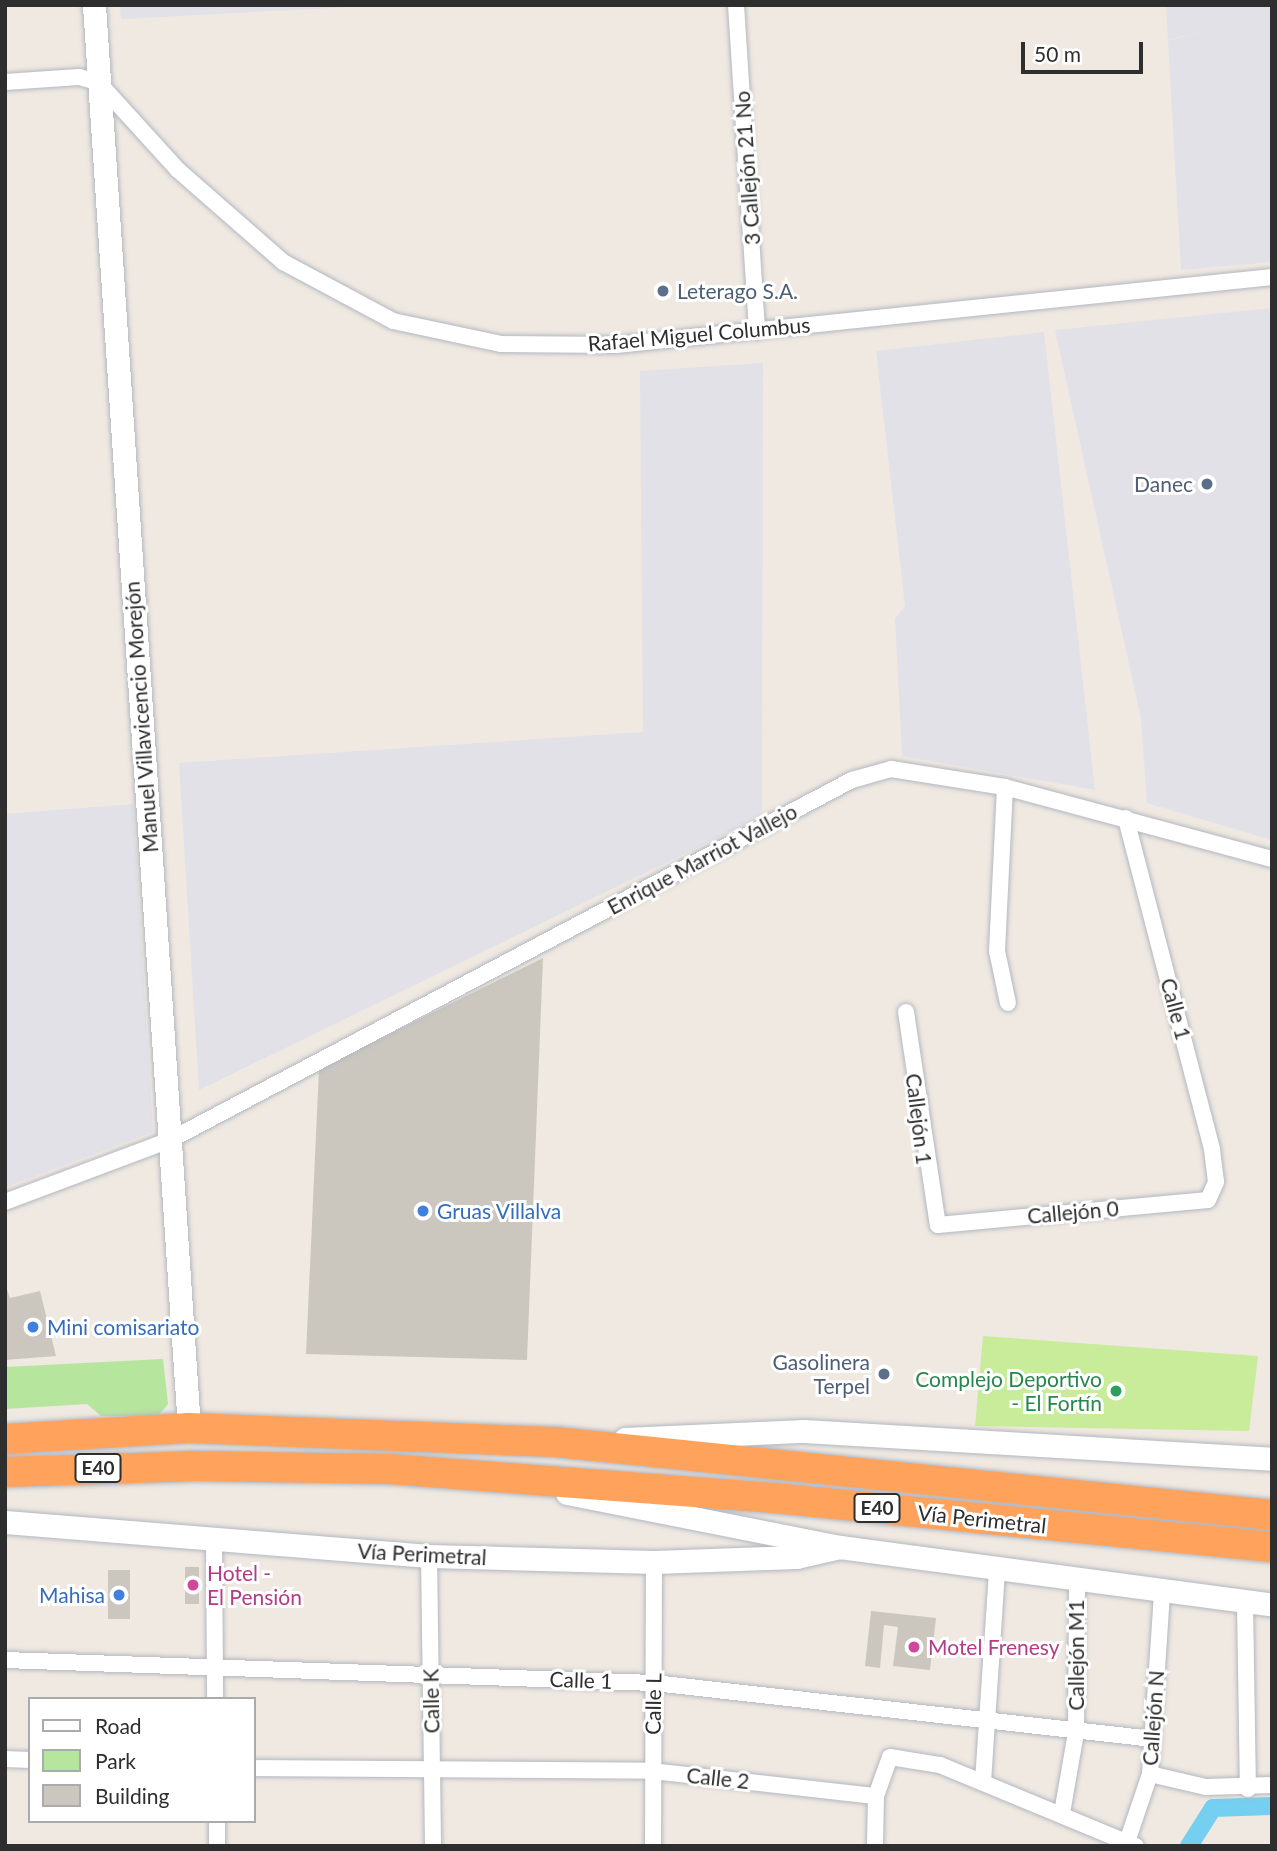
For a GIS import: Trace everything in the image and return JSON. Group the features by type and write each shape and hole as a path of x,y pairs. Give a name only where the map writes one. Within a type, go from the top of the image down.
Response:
{"highway":[{"name":"Vía Perimetral","path":"5,1439 189,1428 555,1442 1272,1515"},
{"name":"Vía Perimetral","path":"5,1472 191,1465 482,1475 1272,1547"},
{"path":"5,1484 62,1470"}],"main road":[{"name":"Manuel Villavicencio Morejón","path":"94,5 189,1428"},
{"name":"Vía Perimetral","path":"555,1442 804,1430 1272,1459"},
{"name":"Vía Perimetral","path":"482,1475 840,1547 1272,1605"},
{"name":"Vía Perimetral","path":"5,1522 429,1556 654,1562 796,1557 840,1547"}],"street":[{"name":"3 Callejón 21 No","path":"736,5 757,331"},
{"path":"5,82 79,77 98,82"},
{"name":"Rafael Miguel Columbus","path":"98,82 178,170 283,262 393,321 501,344 616,345 1272,277"},
{"name":"Enrique Marriot Vallejo","path":"5,1202 170,1140 852,780 891,769 1005,787 1272,859"},
{"path":"1005,787 998,951 1009,1003"},
{"name":"Calle 1","path":"1126,818 1212,1149 1216,1182 1208,1200"},
{"name":"Callejón 1","path":"906,1012 938,1225"},
{"name":"Callejón 0","path":"938,1225 1208,1200"},
{"path":"214,1539 215,1697"},
{"name":"Calle K","path":"429,1556 433,1846"},
{"name":"Calle L","path":"653,1846 654,1562"},
{"path":"983,1782 991,1720 997,1570"},
{"name":"Callejón M1","path":"1062,1813 1076,1733 1077,1580"},
{"name":"Callejón N","path":"1132,1844 1150,1774 1162,1592"},
{"path":"1245,1602 1248,1789"},
{"name":"Calle 1","path":"5,1660 215,1671 431,1674 654,1683 991,1720 1076,1733 1153,1739"},
{"path":"875,1846 876,1796 890,1757 940,1765 1132,1844"},
{"path":"5,1759 28,1760"},
{"name":"Calle 2","path":"256,1768 652,1771 876,1796"},
{"path":"1150,1774 1248,1789 1272,1785"},
{"path":"216,1823 217,1846"}],"shaded area":[{"path":"120,5 390,5 121,19"},
{"path":"1166,5 1272,5 1272,262 1181,270 1168,41 1208,29 1168,40"},
{"path":"1272,308 1272,840 1147,803 1141,718 1055,330"},
{"path":"1044,332 1095,790 902,756 895,619 905,606 876,351"},
{"path":"763,363 762,816 199,1090 179,763 643,732 640,371"},
{"path":"133,804 153,1132 5,1187 5,814"}],"green space":[{"name":"Complejo Deportivo - El Fortín","path":"983,1336 1258,1356 1249,1431 975,1426"},
{"path":"163,1359 168,1404 158,1416 101,1416 87,1404 5,1409 5,1367"}],"building":[{"name":"Gruas Villalva","path":"543,958 527,1360 306,1354 319,1069"},
{"name":"Mini comisariato","path":"5,1284 10,1298 40,1291 56,1356 5,1360"},
{"name":"Hotel - El Pensión","path":"185,1567 199,1567 199,1604 185,1604"},
{"name":"Mahisa","path":"108,1570 130,1570 130,1619 108,1619"},
{"name":"Motel Frenesy","path":"871,1611 936,1618 930,1670 893,1666 898,1627 884,1625 880,1668 865,1666"}],"waterway":[{"path":"1189,1846 1213,1808 1272,1806"}],"place":[{"name":"Leterago S.A.","path":"663,291"},
{"name":"Danec","path":"1207,484"},
{"name":"Gruas Villalva","path":"423,1211"},
{"name":"Mini comisariato","path":"33,1327"},
{"name":"Gasolinera Terpel","path":"884,1374"},
{"name":"Complejo Deportivo - El Fortín","path":"1116,1391"},
{"name":"Hotel - El Pensión","path":"193,1585"},
{"name":"Mahisa","path":"119,1595"},
{"name":"Motel Frenesy","path":"914,1647"}]}
